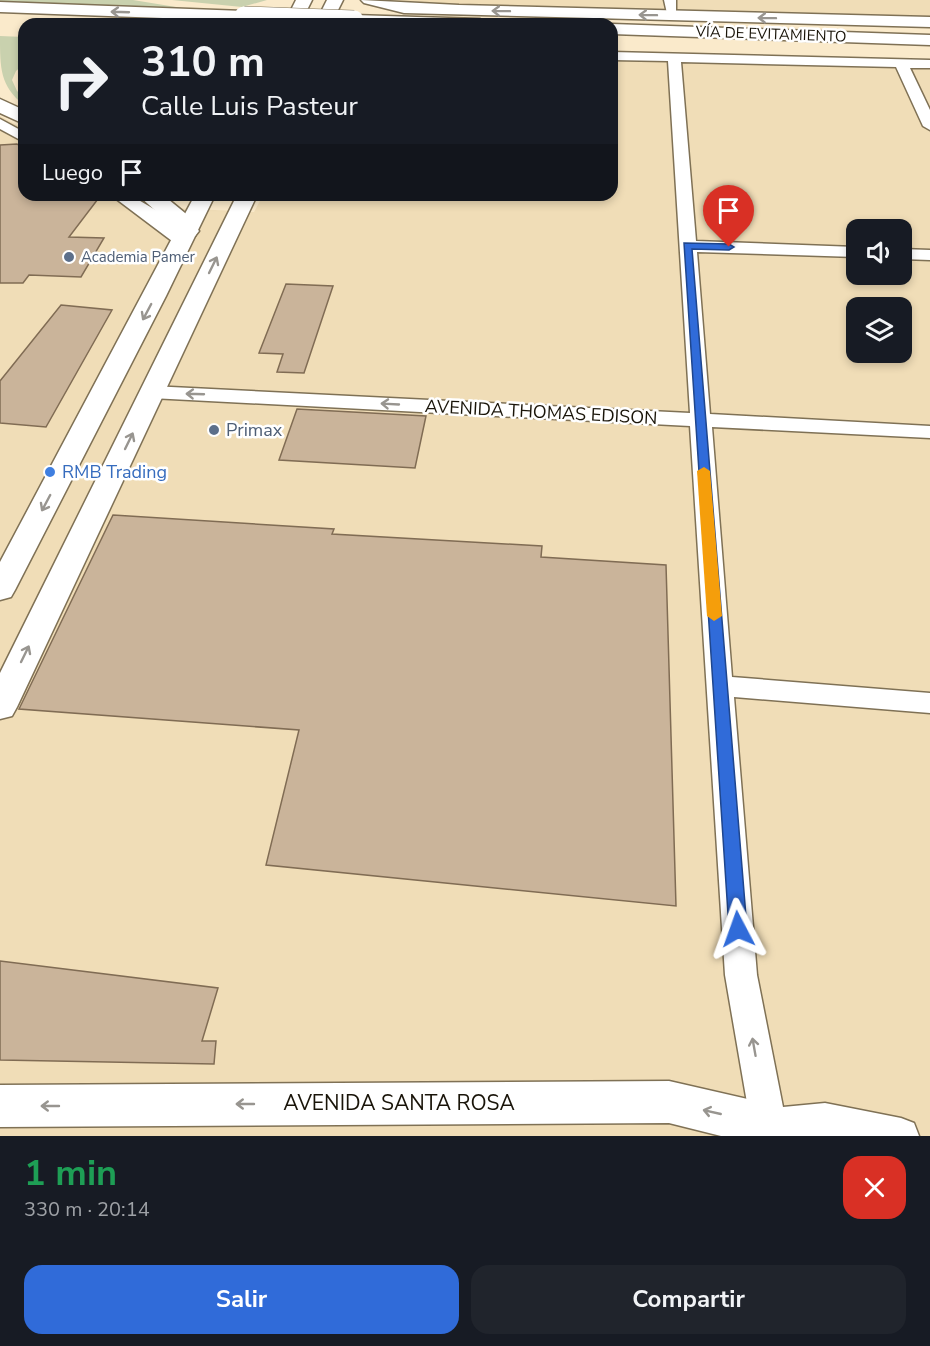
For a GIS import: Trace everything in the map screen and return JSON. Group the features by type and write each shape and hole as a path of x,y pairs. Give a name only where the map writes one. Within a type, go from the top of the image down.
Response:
{"highway":[{"path":"160,0 242,16"},
{"path":"0,8 298,18"},
{"path":"803,18 930,27"},
{"path":"0,23 18,24"},
{"name":"VÍA DE EVITAMIENTO","path":"618,29 930,40"},
{"name":"VÍA DE EVITAMIENTO","path":"618,41 930,52"},
{"path":"0,105 18,115"},
{"path":"156,201 177,218 184,236"}],"main road":[{"path":"295,18 304,0"},
{"path":"326,18 335,0"},
{"path":"369,0 412,8 671,8 803,18 930,22"},
{"path":"0,590 155,297 202,201"},
{"path":"0,707 244,201"},
{"name":"AVENIDA SANTA ROSA","path":"0,1106 669,1102 776,1132"}],"street":[{"path":"618,56 930,64"},
{"path":"674,57 741,975 776,1132 825,1120 901,1136"},
{"path":"901,63 930,126"},
{"path":"0,123 18,134"},
{"path":"129,201 184,236"},
{"path":"687,246 846,252"},
{"path":"912,254 930,255"},
{"name":"AVENIDA THOMAS EDISON","path":"152,392 930,432"},
{"path":"720,686 930,703"}],"shaded area":[{"path":"379,0 930,0 930,24 404,6"},
{"path":"618,55 930,61 930,1136 0,1136 0,116 18,126 18,201 146,201 155,207 254,212 260,201 618,201"}],"green space":[{"path":"0,0 133,0 182,8 0,2"},
{"path":"172,0 267,0 242,7"},
{"path":"0,36 18,37 18,69 12,80 18,92 18,100 6,83 0,58"}],"building":[{"path":"0,145 18,145 18,201 96,201 69,237 104,238 81,277 29,275 23,283 0,283"},
{"path":"286,284 333,286 304,373 277,372 283,354 259,353"},
{"path":"61,305 112,310 46,427 0,423 0,381"},
{"path":"297,409 426,416 415,468 279,460"},
{"path":"113,515 334,529 332,534 542,546 541,557 666,565 676,906 266,865 299,730 19,709"},
{"path":"0,961 218,988 202,1041 216,1041 214,1064 0,1060"}],"slow traffic":[{"path":"704,471 714,616"}],"place":[{"name":"Academia Pamer","path":"69,257"},
{"name":"Primax","path":"214,430"},
{"name":"RMB Trading","path":"50,472"}],"route":[{"path":"729,247 687,246 738,929"}]}
